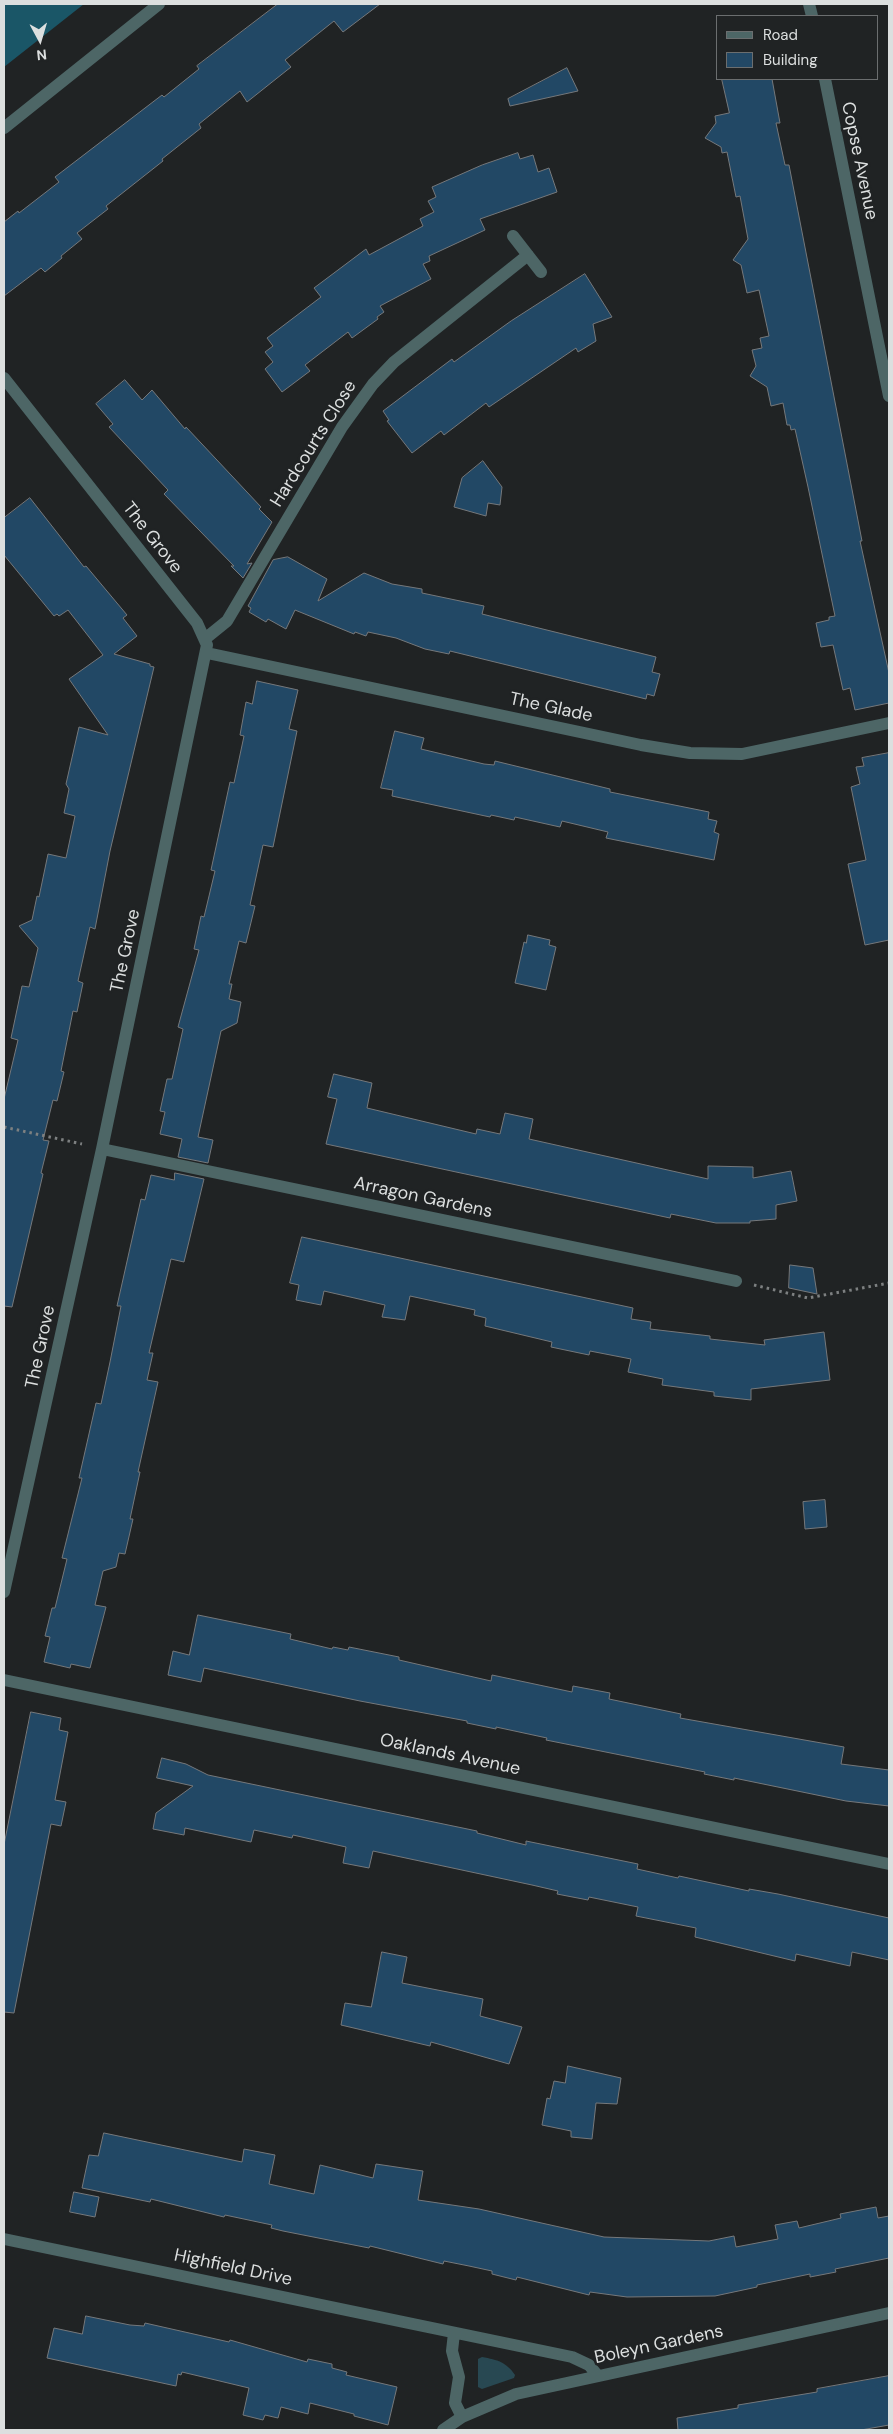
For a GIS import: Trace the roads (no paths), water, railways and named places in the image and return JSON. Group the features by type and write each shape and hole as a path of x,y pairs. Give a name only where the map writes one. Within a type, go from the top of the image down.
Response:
{"street":[{"path":"4,128 160,4"},
{"name":"Copse Avenue","path":"825,80 889,396"},
{"path":"514,236 540,272"},
{"name":"Hardcourts Close","path":"206,638 227,621 342,427 373,384 394,362 528,255"},
{"name":"The Grove","path":"4,378 197,623 206,638 207,652 102,1148 4,1592"},
{"name":"The Glade","path":"207,652 641,745 690,753 742,754 889,723"},
{"name":"Arragon Gardens","path":"102,1148 736,1281"},
{"name":"Oaklands Avenue","path":"4,1680 889,1864"},
{"name":"Highfield Drive","path":"4,2239 581,2360 589,2364 598,2376"},
{"name":"Boleyn Gardens","path":"443,2430 462,2417 504,2398 889,2313"},
{"path":"454,2333 452,2351 458,2377 455,2403 462,2417"}]}
